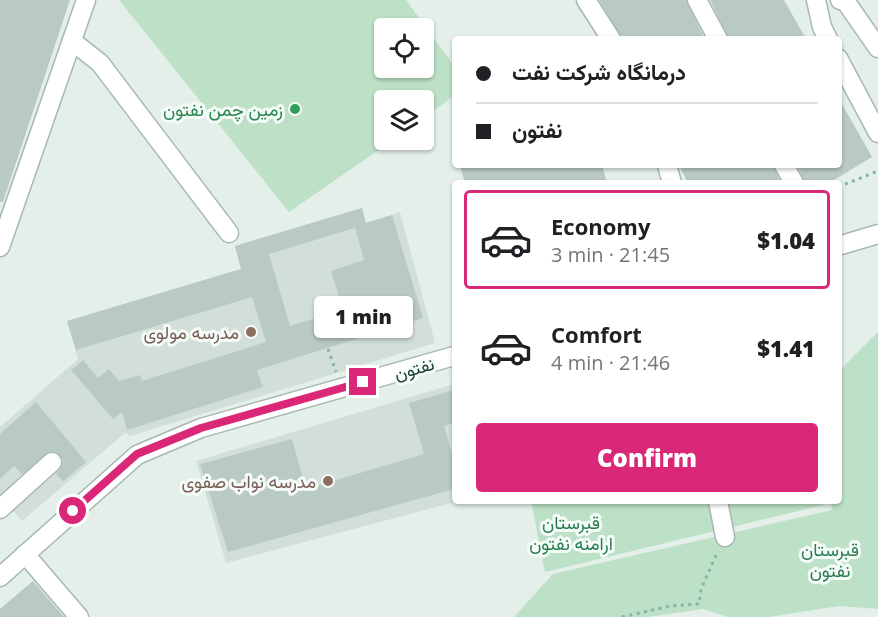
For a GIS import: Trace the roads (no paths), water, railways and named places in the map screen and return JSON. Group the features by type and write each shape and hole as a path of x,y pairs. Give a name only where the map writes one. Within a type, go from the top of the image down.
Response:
{"street":[{"path":"0,247 86,0"},
{"path":"586,0 609,36"},
{"path":"697,0 716,36"},
{"path":"816,0 822,27 826,36"},
{"path":"840,0 846,2 878,48"},
{"path":"72,41 100,63 230,233"},
{"path":"842,66 878,133"},
{"path":"842,245 878,234"},
{"name":"نفتون","path":"3,568 25,554 137,454 201,428 452,357"},
{"path":"0,509 52,462"},
{"path":"719,504 725,537"},
{"path":"25,554 79,617"}],"place":[{"name":"زمین چمن نفتون","path":"295,109"},
{"name":"مدرسه مولوی","path":"251,332"},
{"name":"مدرسه نواب صفوی","path":"328,481"}],"park label":[{"name":"قبرستان ارامنه نفتون","path":"571,532"},
{"name":"قبرستان نفتون","path":"830,559"}]}
